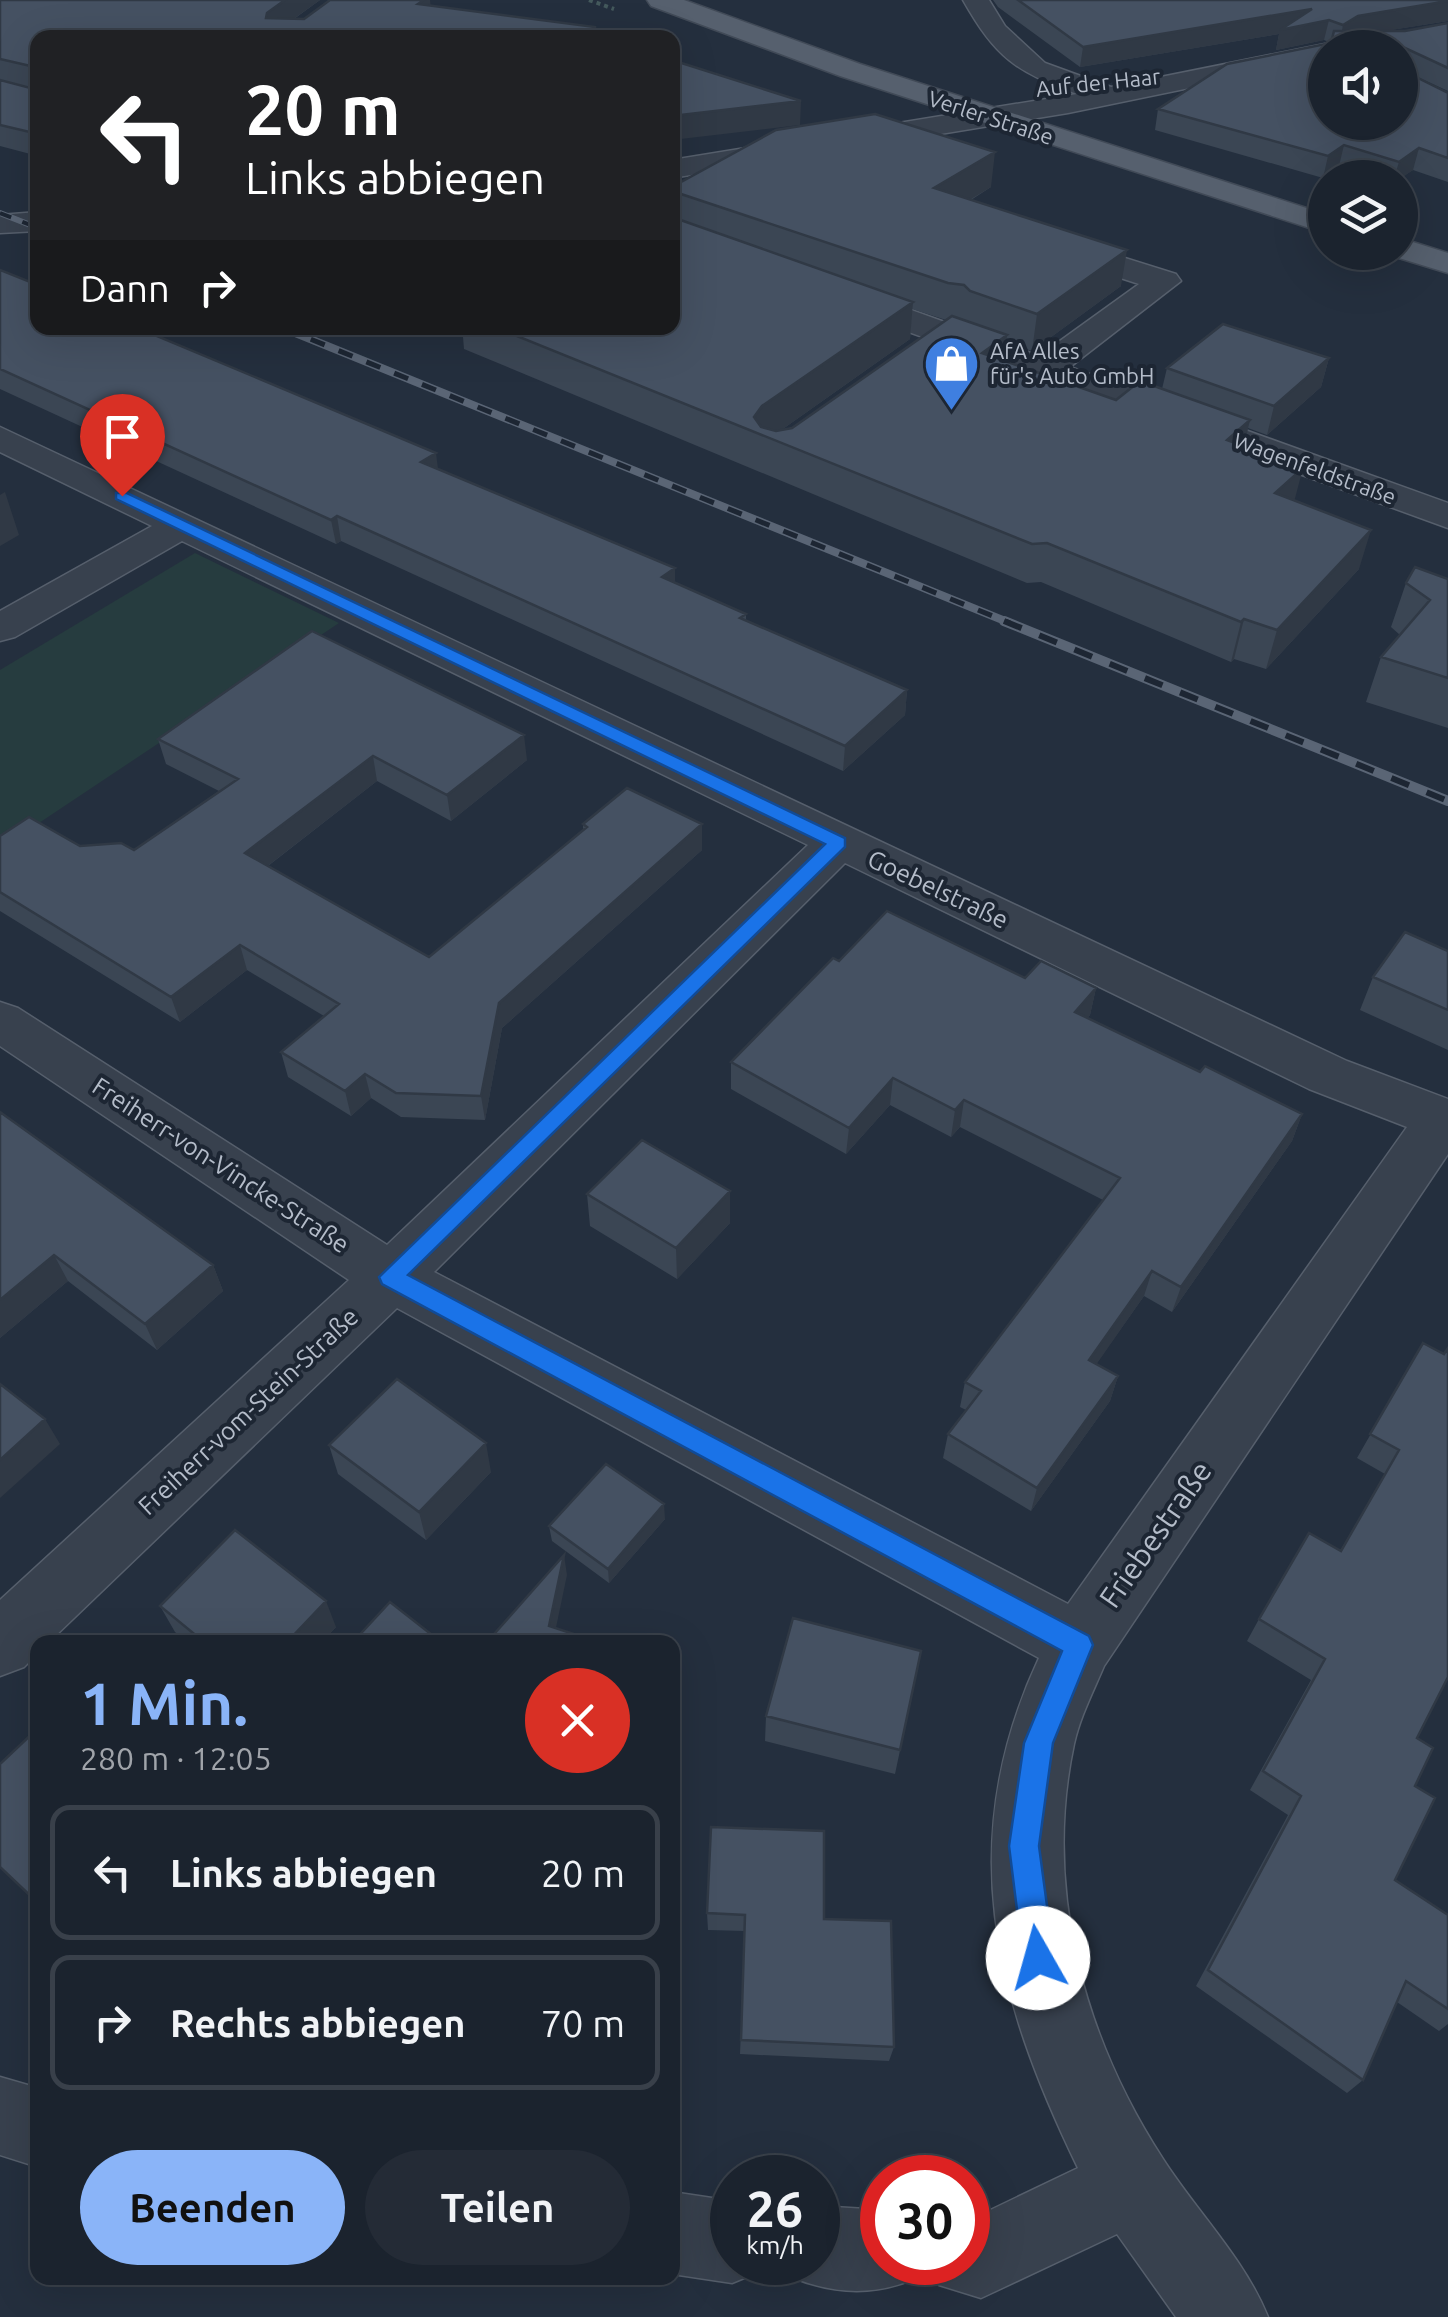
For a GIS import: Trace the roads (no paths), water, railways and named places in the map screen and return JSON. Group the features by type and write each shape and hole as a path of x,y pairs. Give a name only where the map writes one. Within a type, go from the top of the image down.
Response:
{"main road":[{"name":"Verler Straße","path":"660,0 944,102 1308,219"},
{"path":"1418,254 1448,263"}],"street":[{"path":"976,0 994,31 1035,69 1108,95"},
{"name":"Auf der Haar","path":"680,168 989,117 1308,55"},
{"name":"Auf der Haar","path":"680,167 856,120 944,102 1076,83 1223,70"},
{"path":"0,224 30,222"},
{"path":"1032,238 1164,281 1044,369"},
{"name":"Wagenfeldstraße","path":"801,282 1448,516"},
{"path":"908,360 948,334"},
{"name":"Goebelstraße","path":"0,438 1328,1074 1445,1120"},
{"path":"0,628 182,525"},
{"name":"Freiherr-vom-Stein-Straße","path":"0,1644 390,1277 838,842"},
{"name":"Freiherr-von-Vincke-Straße","path":"0,1020 390,1277 1079,1645"},
{"name":"Friebestraße","path":"1226,2317 1132,2184 1073,2070 1038,1958 1024,1846 1039,1743 1079,1645 1445,1120"},
{"path":"0,2116 30,2125"},
{"path":"990,2252 1132,2184"},
{"path":"680,2234 710,2239"}],"railway":[{"path":"0,213 30,225"},
{"path":"300,335 1010,623"},
{"path":"1004,621 1448,801"}],"place":[{"name":"AfA Alles für's Auto GmbH","path":"951,412"}]}
